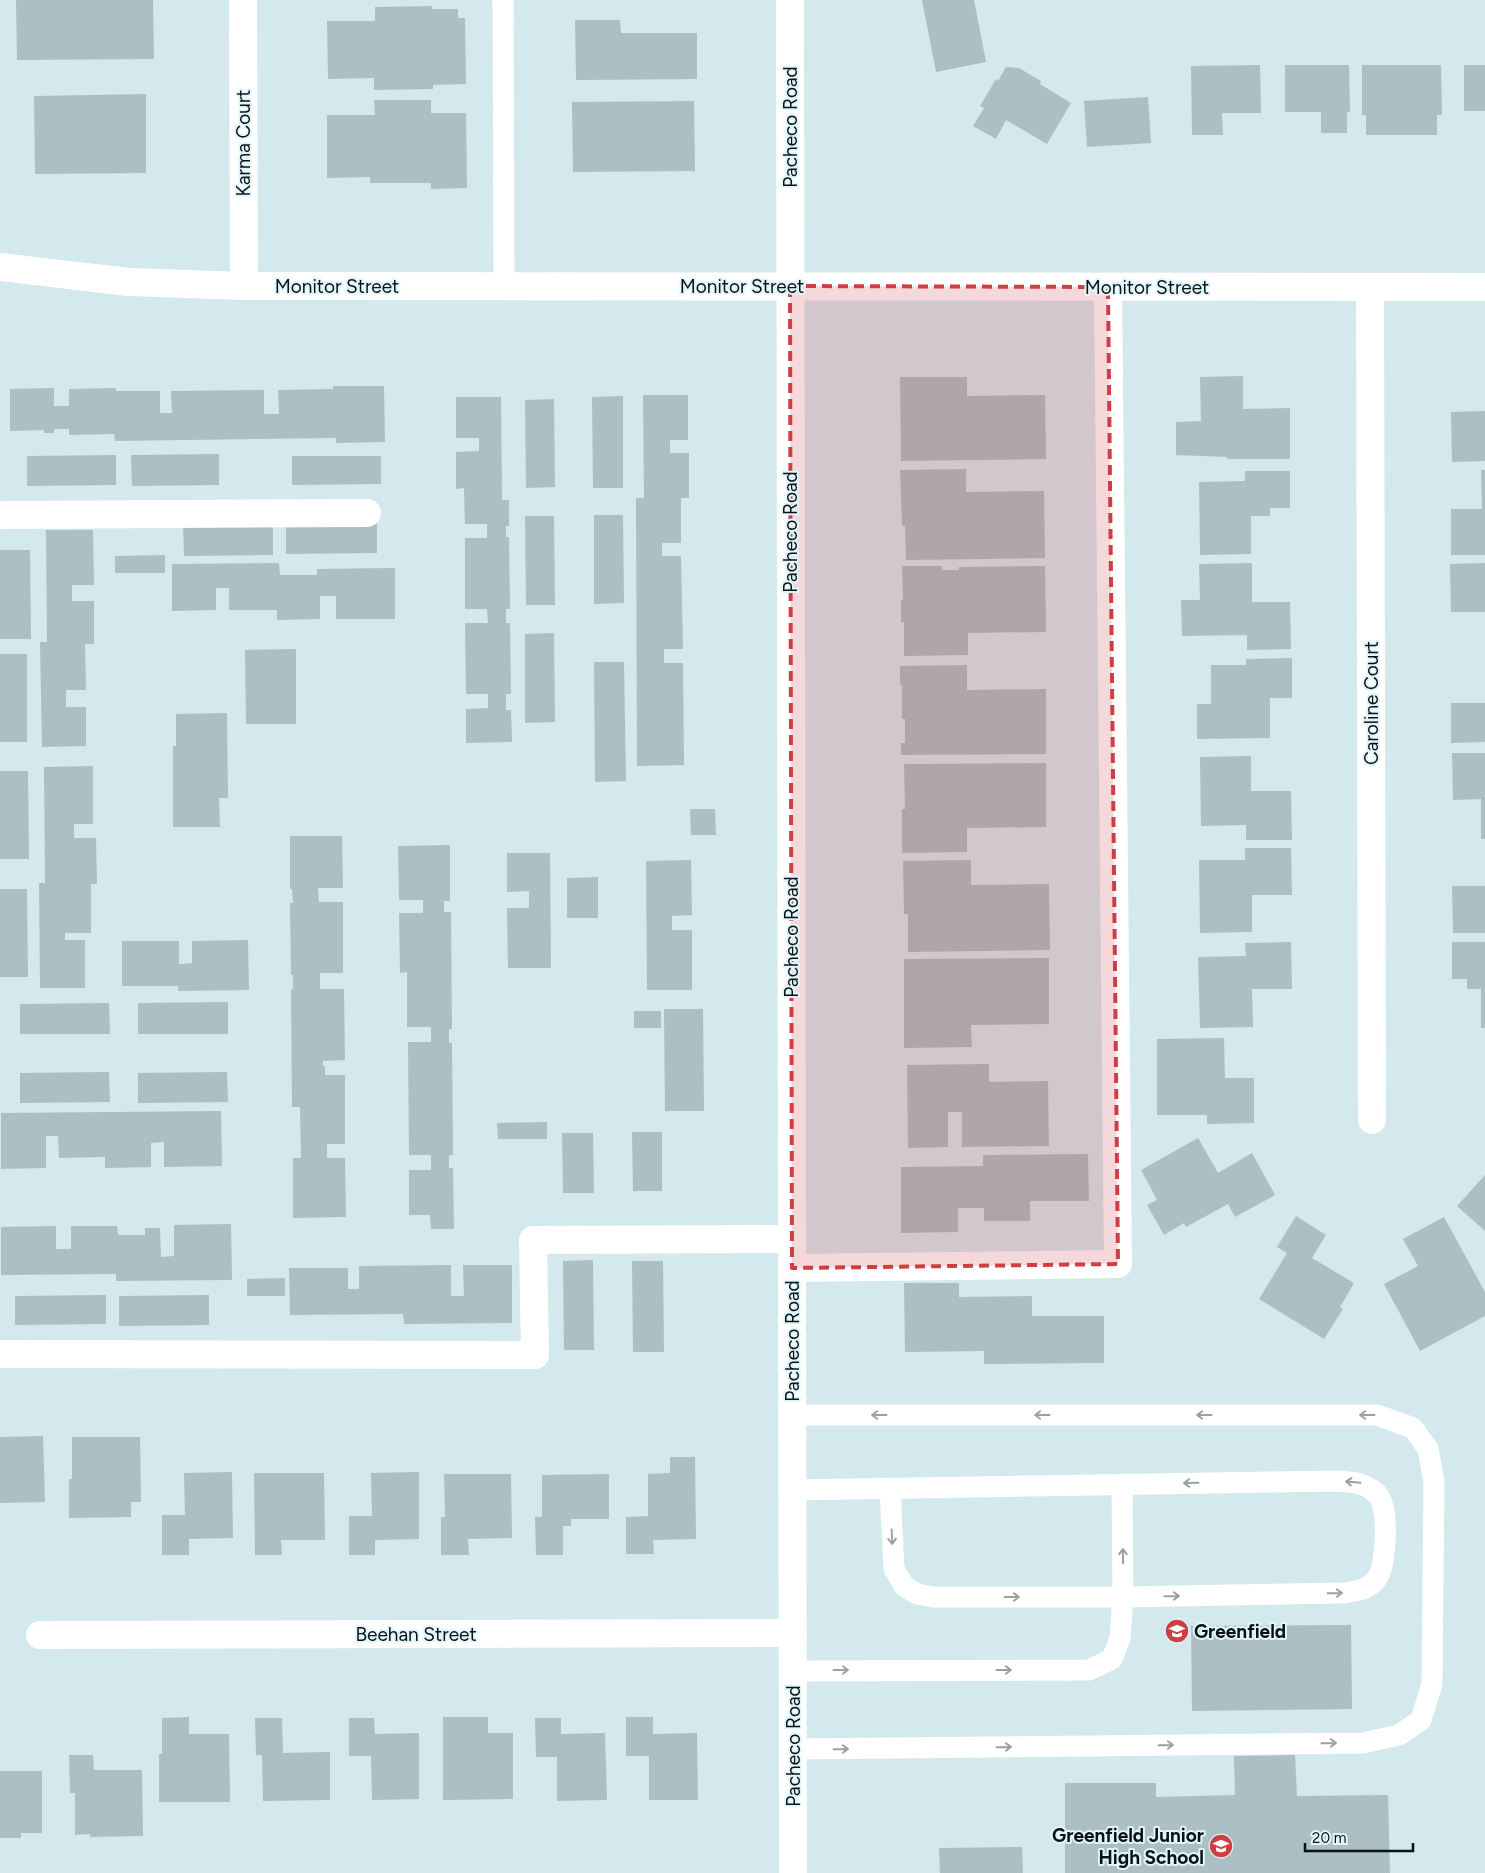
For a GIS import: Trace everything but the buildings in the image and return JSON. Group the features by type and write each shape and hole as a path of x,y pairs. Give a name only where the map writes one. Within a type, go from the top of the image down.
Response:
{"street":[{"name":"Karma Court","path":"243,0 244,286"},
{"name":"Pacheco Road","path":"790,0 793,1873"},
{"name":"Monitor Street","path":"0,267 130,282 244,286 1485,287"},
{"path":"792,1268 1118,1264 1108,287"},
{"name":"Caroline Court","path":"1370,287 1372,1120"},
{"path":"0,515 367,513"},
{"path":"0,1354 535,1355 533,1240 792,1239"},
{"name":"Beehan Street","path":"40,1635 792,1634"}],"lane":[{"path":"503,0 504,286"},
{"path":"792,1415 1377,1415 1413,1428 1428,1449 1434,1482 1432,1684 1421,1720 1398,1735 1363,1743 792,1749"},
{"path":"792,1490 890,1488 1122,1484 1361,1482 1378,1494 1386,1514 1383,1557 1378,1576 1364,1591 1343,1593 933,1598 917,1594 904,1586 894,1569 890,1488"},
{"path":"792,1670 1089,1670 1112,1659 1120,1638 1124,1597 1122,1484"}],"highlighted area":[{"path":"790,286 1108,287 1118,1264 792,1268"}],"place":[{"name":"Greenfield","path":"1177,1631"},
{"name":"Greenfield Junior High School","path":"1221,1846"}]}
